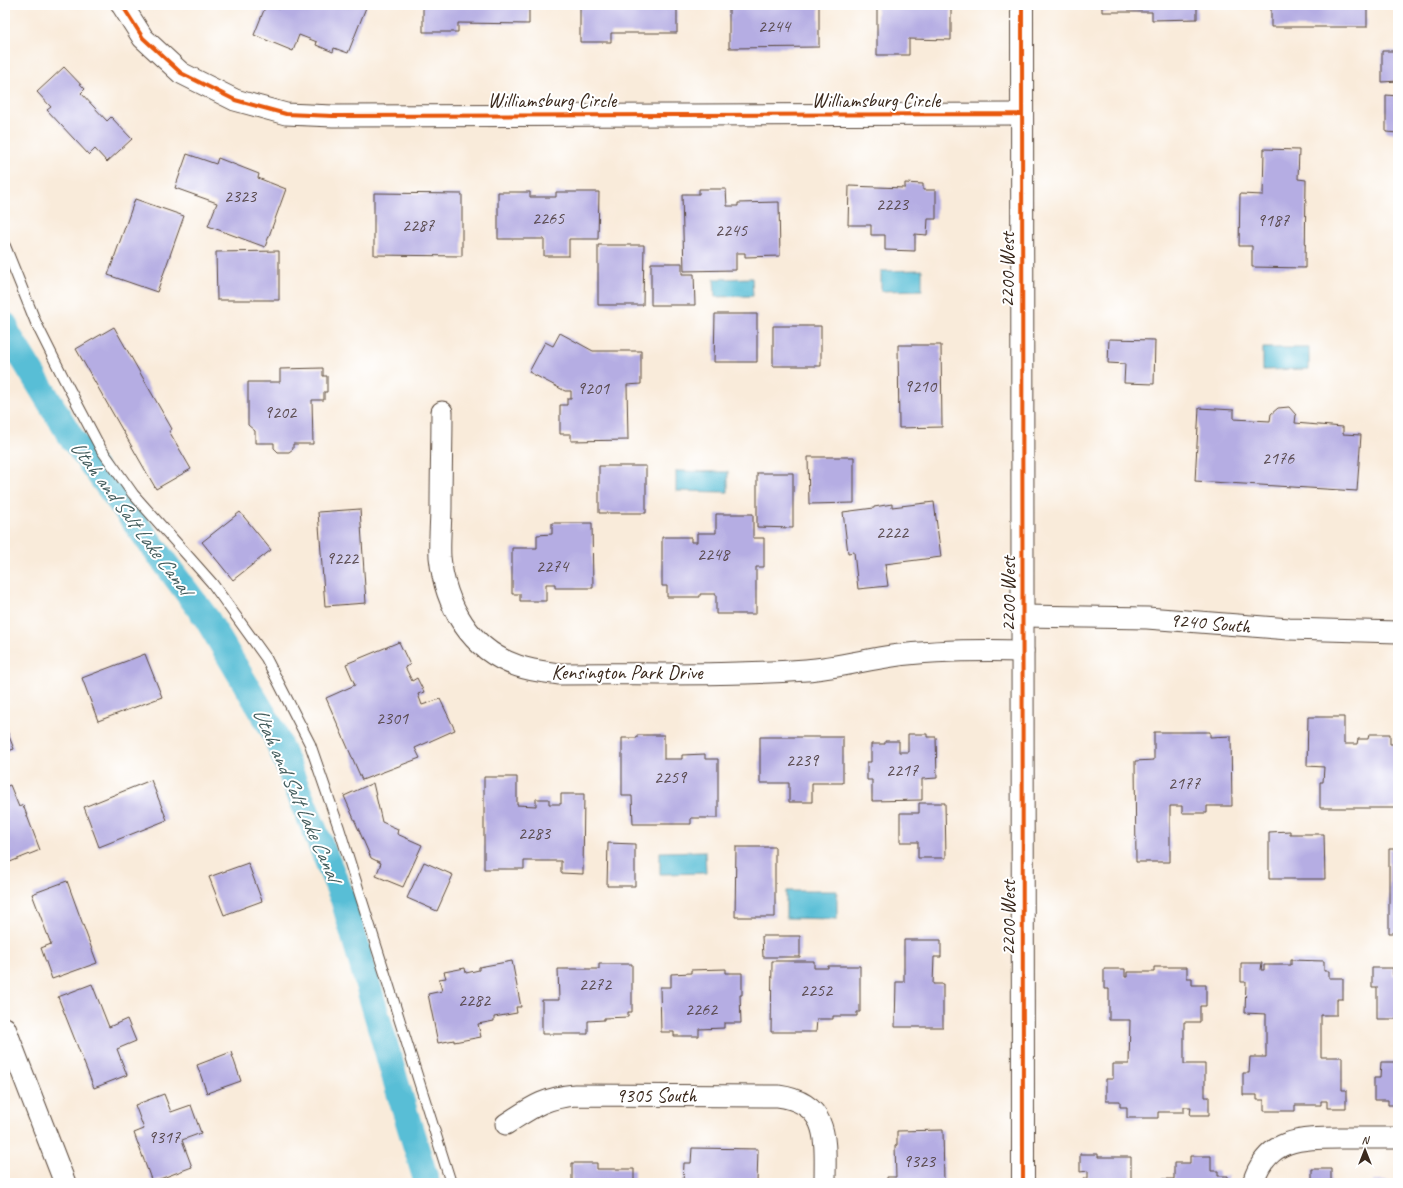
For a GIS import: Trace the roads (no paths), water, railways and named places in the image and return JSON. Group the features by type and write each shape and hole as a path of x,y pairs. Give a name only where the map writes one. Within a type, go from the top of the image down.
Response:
{"street":[{"name":"Williamsburg Circle","path":"122,5 143,38 181,73 235,100 286,114 334,116 1022,114"},
{"name":"2200 West","path":"1022,5 1023,1183"},
{"name":"Kensington Park Drive","path":"442,412 440,557 446,590 456,614 474,640 493,655 517,666 537,671 560,674 756,672 807,670 926,652 979,650 1023,651"},
{"name":"9240 South","path":"1023,616 1147,618 1289,630 1398,632"},
{"path":"5,1028 65,1183"},
{"name":"9305 South","path":"506,1124 537,1104 555,1098 575,1095 790,1097 811,1109 823,1130 825,1142 825,1183"},
{"path":"1253,1183 1257,1171 1264,1160 1286,1143 1304,1138 1398,1138"}],"lane":[{"path":"5,246 36,323 101,449 133,494 212,583 266,658 310,744 339,828 451,1183"}],"water":[{"path":"922,270 922,290 881,291 881,271"},
{"path":"752,278 753,296 715,297 714,279"},
{"path":"1263,348 1309,348 1309,369 1263,370"},
{"path":"676,471 728,472 728,492 676,491"},
{"path":"705,851 706,873 660,874 660,852"},
{"path":"786,891 837,891 837,919 786,918"}],"waterway":[{"name":"Utah and Salt Lake Canal","path":"5,325 8,334 71,437 207,619 273,730 343,899 427,1183"}]}
